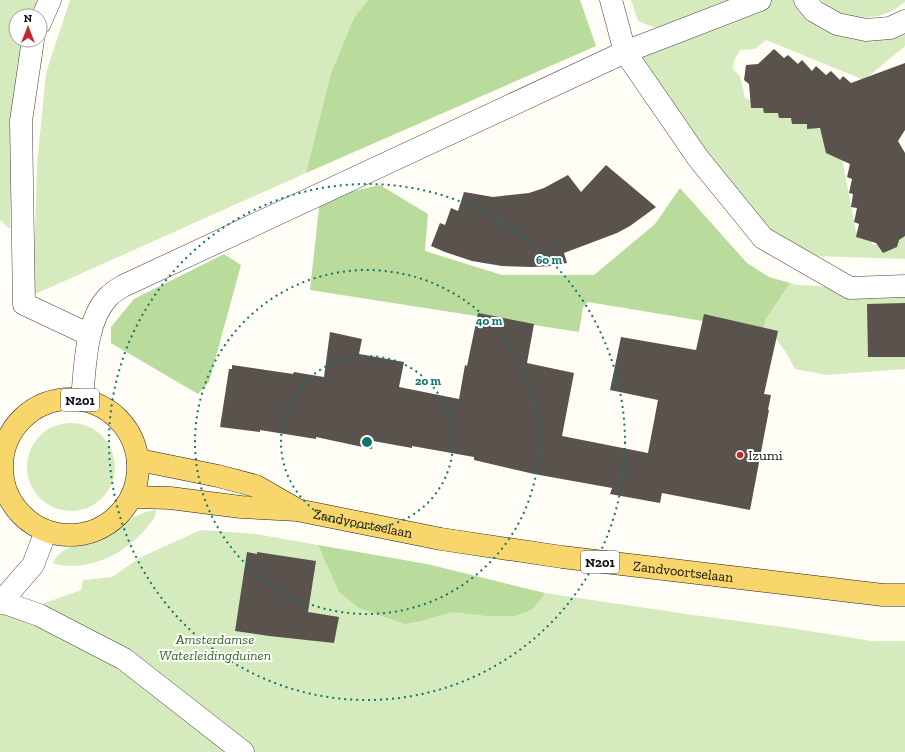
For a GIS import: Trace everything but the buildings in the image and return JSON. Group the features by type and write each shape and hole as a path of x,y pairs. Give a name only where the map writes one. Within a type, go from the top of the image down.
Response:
{"main road":[{"name":"N201","path":"59,399 82,400 106,408 124,425 137,451 138,478 132,497 125,508 112,521 96,530 82,534 69,536 55,534 46,531 26,520 16,510 8,497 1,474 3,439 28,412 41,405 59,399"},
{"name":"Zandvoortselaan","path":"138,460 205,473 256,486 297,510"},
{"name":"Zandvoortselaan","path":"132,497 170,498 241,507 297,510 441,538 562,557 883,595 905,595"}],"street":[{"path":"612,0 624,52 698,158 763,238 850,288 905,286"},
{"path":"82,400 90,335 96,314 108,297 123,286 624,52 760,0"},
{"path":"805,0 814,11 837,24 866,30 890,28 905,21"},
{"path":"32,48 22,121 24,304 90,335"},
{"path":"46,531 33,565 1,603 39,615 124,659 243,752"}],"green space":[{"path":"0,0 43,0 41,8 8,8 8,48 31,48 12,159 10,229 0,220"},
{"path":"70,0 368,0 354,18 331,73 306,173 33,295 37,165 46,73"},
{"path":"368,0 580,0 596,46 306,173 331,73 354,18"},
{"path":"631,0 730,0 661,30 638,21"},
{"path":"771,0 798,0 824,29 843,37 874,38 905,29 905,46 864,80 766,40 755,49 740,50 734,61 733,69 740,76 745,98 838,137 856,232 864,233 871,237 872,245 897,245 897,230 905,226 905,259 814,256 751,225 637,59"},
{"path":"821,0 905,0 905,2 896,9 885,14 862,18 840,14"},
{"path":"380,185 428,214 425,251 502,275 594,275 655,224 680,188 747,263 769,277 790,283 766,319 763,331 588,302 583,307 579,332 310,290 320,199"},
{"path":"224,254 241,265 209,382 198,394 111,343 111,327 134,299"},
{"path":"790,283 798,285 905,291 905,369 827,375 795,369 785,351 771,332 763,331 766,319"},
{"path":"71,423 88,426 102,436 112,450 115,467 112,484 102,498 88,508 71,511 54,508 40,498 30,484 27,467 30,450 40,436 54,426"},
{"path":"156,510 152,521 140,536 118,552 93,563 79,566 66,566 53,563 59,554 68,548 103,539 134,517 145,512"},
{"name":"Amsterdamse Waterleidingduinen","path":"201,530 256,534 318,545 324,558 543,595 545,593 871,641 905,641 905,752 0,752 0,599 31,608 81,590 83,580 112,577 141,557"},
{"path":"318,545 427,564 545,593 533,609 515,616 487,616 452,612 405,624 359,608 339,592"}],"place":[{"name":"Izumi","path":"740,455"}]}
